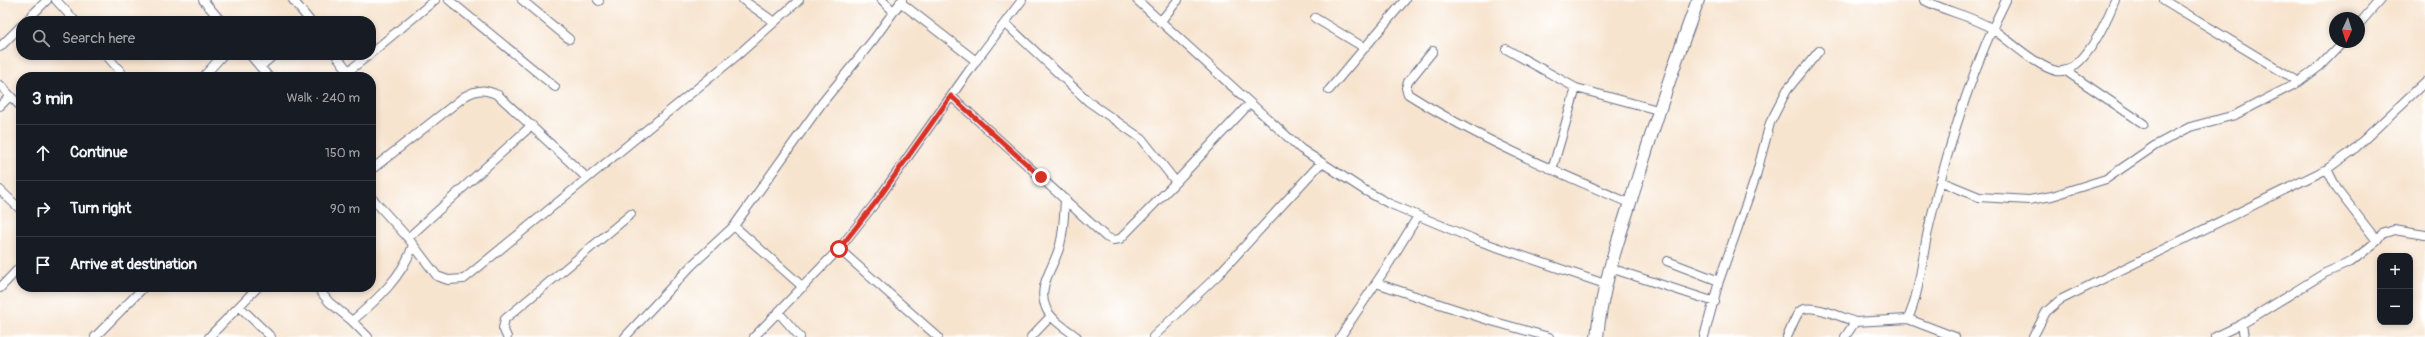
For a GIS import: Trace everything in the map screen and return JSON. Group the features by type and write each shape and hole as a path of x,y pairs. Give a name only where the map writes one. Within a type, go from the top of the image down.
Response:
{"main road":[{"path":"1597,337 1605,284 1629,203 1658,110 1698,0"}],"street":[{"path":"31,16 47,0"},
{"path":"56,0 70,16"},
{"path":"203,0 217,16"},
{"path":"293,0 306,16"},
{"path":"376,49 435,0"},
{"path":"449,0 555,87"},
{"path":"522,0 569,39"},
{"path":"743,0 774,21"},
{"path":"376,203 408,238 437,276 448,280 464,279 739,54 799,0"},
{"path":"882,0 893,11"},
{"path":"754,337 779,313 839,249 876,202 976,61 1022,0"},
{"path":"1137,0 1250,103 1320,164 1364,190 1418,216 1520,256 1605,284"},
{"path":"1160,22 1178,0"},
{"path":"1924,0 1942,9 1972,17 2042,64 2056,71 2066,71 2073,68 2088,52 2115,0"},
{"path":"1908,319 1915,298 1924,242 1940,181 1991,29 2006,0"},
{"path":"2164,0 2299,82"},
{"path":"2365,17 2380,0"},
{"path":"625,337 691,266 734,226 822,103 874,39 901,1 976,61"},
{"path":"1329,90 1365,48 1400,2"},
{"path":"1315,18 1365,48"},
{"path":"1005,23 1089,102 1142,139 1176,182"},
{"path":"0,47 16,31"},
{"path":"1940,181 1970,194 1988,199 2029,200 2052,196 2112,177 2156,145 2190,128 2235,115 2299,82 2320,66 2337,48"},
{"path":"1506,49 1576,88 1658,110"},
{"path":"1433,51 1408,82 1406,88 1408,94 1440,114 1552,170 1629,203"},
{"path":"1704,337 1715,302 1719,281 1756,176 1770,123 1787,90 1819,51"},
{"path":"110,60 121,72"},
{"path":"208,72 218,60"},
{"path":"254,60 264,72"},
{"path":"260,67 268,60"},
{"path":"340,60 349,72 363,60"},
{"path":"2066,71 2144,124"},
{"path":"2033,337 2046,312 2060,300 2327,169 2350,152 2425,82"},
{"path":"0,85 16,101"},
{"path":"1552,170 1576,88"},
{"path":"376,166 476,90 498,95 532,125 587,178"},
{"path":"0,106 10,96"},
{"path":"951,96 1106,237 1113,240 1120,238 1176,182 1250,103"},
{"path":"408,238 532,125"},
{"path":"1153,337 1218,275 1320,164"},
{"path":"2327,169 2337,189 2377,241"},
{"path":"0,190 16,205"},
{"path":"1065,199 1060,245 1043,290 1046,309 1051,316 1077,337"},
{"path":"507,337 502,328 505,320 631,214"},
{"path":"1340,337 1418,216"},
{"path":"734,226 803,287"},
{"path":"2215,337 2242,324 2325,273 2351,262 2377,241 2382,234 2394,230 2425,235"},
{"path":"352,321 398,274 408,261 413,245"},
{"path":"839,249 938,337"},
{"path":"1667,261 1719,281"},
{"path":"1610,268 1715,302"},
{"path":"2,283 16,270"},
{"path":"1376,283 1488,320 1549,337"},
{"path":"95,337 139,292"},
{"path":"209,337 254,292"},
{"path":"321,292 368,337"},
{"path":"240,307 271,337"},
{"path":"1787,337 1800,311 1804,308 1812,307 1855,322 1908,319 1955,337"},
{"path":"779,313 800,337"},
{"path":"1031,337 1051,316"},
{"path":"1845,337 1855,322"},
{"path":"2242,324 2244,337"}],"route":[{"path":"839,249 876,202 951,96 1041,177"}]}
